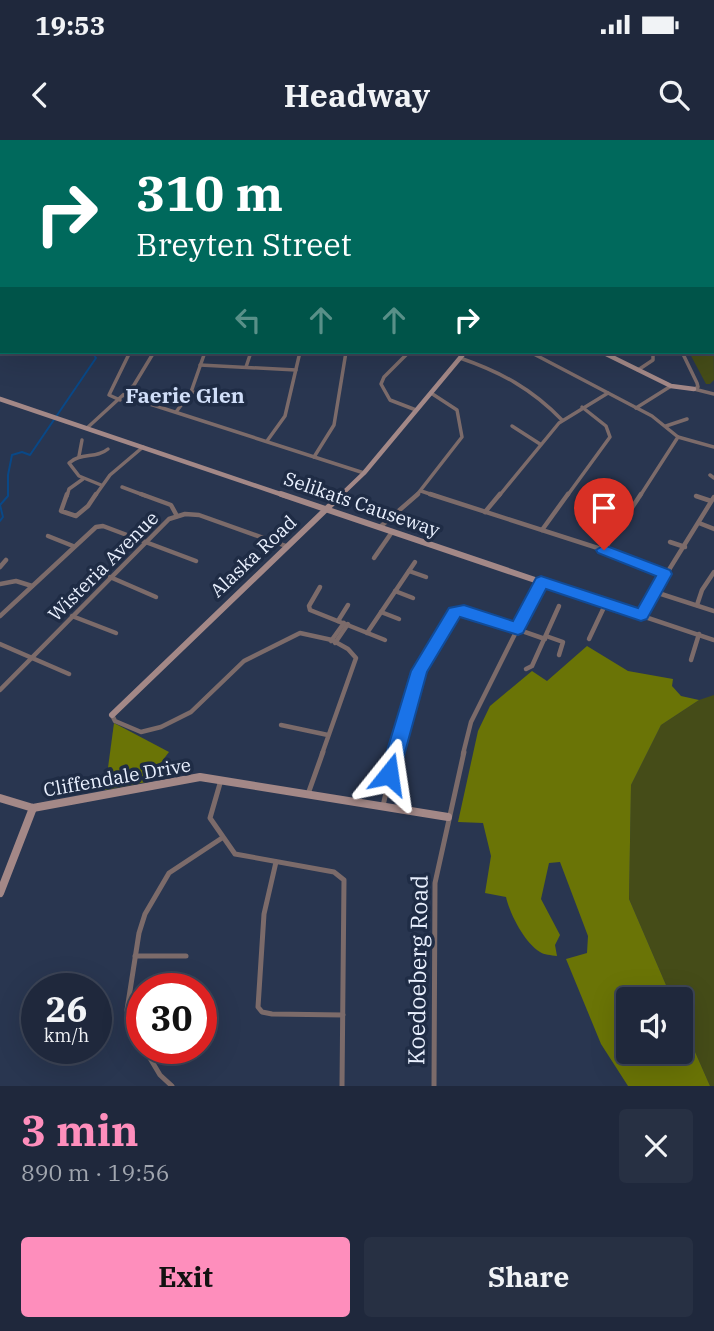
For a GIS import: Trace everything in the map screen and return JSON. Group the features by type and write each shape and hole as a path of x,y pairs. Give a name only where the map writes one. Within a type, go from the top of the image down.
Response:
{"street":[{"path":"121,401 109,395 130,354"},
{"path":"88,428 121,401 146,369 153,354"},
{"path":"176,412 191,392 204,354"},
{"path":"246,367 250,354"},
{"path":"267,441 284,419 300,354"},
{"path":"314,457 334,425 346,354"},
{"path":"407,354 384,377 381,384 390,400 416,410"},
{"name":"Alaska Road","path":"111,715 364,472 463,354"},
{"path":"534,354 636,408 666,426 678,437 714,447"},
{"path":"606,354 671,386 714,394"},
{"path":"638,370 653,359 653,354"},
{"path":"683,354 698,386 694,389"},
{"path":"460,358 496,370 527,386 562,420"},
{"path":"200,365 296,370"},
{"path":"636,408 671,386"},
{"path":"191,392 240,398"},
{"path":"380,527 421,491 462,434 457,410 431,393"},
{"path":"485,512 562,420 608,393"},
{"path":"125,396 364,472"},
{"name":"Selikats Causeway","path":"0,399 714,640"},
{"path":"542,530 610,437 607,428 582,407"},
{"path":"666,426 687,419"},
{"path":"512,426 540,444"},
{"path":"604,550 678,437"},
{"path":"79,456 82,440"},
{"path":"83,479 69,489 61,511 79,515 95,498 102,485 144,447"},
{"path":"102,485 83,479 70,467 70,461 79,456 101,455 108,449"},
{"path":"122,488 171,505 177,516"},
{"path":"421,491 604,550 665,574"},
{"path":"641,615 713,499 696,496"},
{"name":"Wisteria Avenue","path":"0,690 166,521 177,516 199,515 286,546"},
{"path":"699,523 714,529"},
{"path":"0,616 90,530 102,526 197,561"},
{"path":"374,558 392,532"},
{"path":"48,536 74,546"},
{"path":"670,542 685,547"},
{"path":"0,568 6,560"},
{"path":"367,633 415,562"},
{"path":"409,571 426,577"},
{"path":"697,605 702,590 714,572"},
{"path":"110,577 156,597"},
{"path":"0,584 16,581 32,586"},
{"name":"Koedoeberg Road","path":"434,1086 435,883 448,817 471,722 541,582"},
{"path":"320,587 308,608 384,640"},
{"path":"395,591 413,598"},
{"path":"655,592 714,611"},
{"path":"589,639 606,603"},
{"path":"333,642 339,634 348,605"},
{"path":"526,669 532,666 559,606"},
{"path":"383,806 392,761 417,676 453,615 464,611 563,642 559,655"},
{"path":"381,612 400,619"},
{"path":"72,616 116,633"},
{"path":"111,715 115,721 141,732 151,731 190,714 238,665 296,634 310,633 351,649 356,658 308,794"},
{"path":"691,660 699,634"},
{"path":"0,644 69,674"},
{"path":"281,725 328,735"},
{"name":"Cliffendale Drive","path":"0,798 33,808 197,777 448,817"},
{"path":"221,780 210,818 237,855 334,872 344,880 342,1086"},
{"path":"0,893 33,808"},
{"path":"132,973 142,919 166,876 222,838"},
{"path":"276,862 264,914 258,1007 262,1012 272,1014 343,1015"},
{"path":"135,956 186,956"},
{"path":"154,1064 160,1075 172,1086"}],"green space":[{"path":"690,354 714,354 714,380 706,384"},
{"path":"587,646 628,671 673,679 672,686 681,696 699,700 661,725 631,785 629,899 667,987 616,987 616,1064 693,1064 693,1047 710,1086 628,1086 601,1044 566,959 587,953 588,936 560,862 549,863 541,899 560,935 555,945 557,956 542,953 529,942 514,919 506,897 485,893 491,856 483,823 458,822 478,731 490,706 532,671 547,681"},
{"path":"714,695 714,1086 710,1086 693,1047 693,987 667,987 629,899 631,785 661,725 699,700"},
{"path":"114,723 169,752 146,782 105,790"}],"waterway":[{"path":"0,521 3,517 0,505 8,496 12,455 22,452 30,455 96,358 93,354"}],"district":[{"name":"Faerie Glen","path":"185,396"}],"route":[{"path":"389,774 419,671 455,612 464,611 518,629 541,582 641,615 665,574 604,550"}]}
